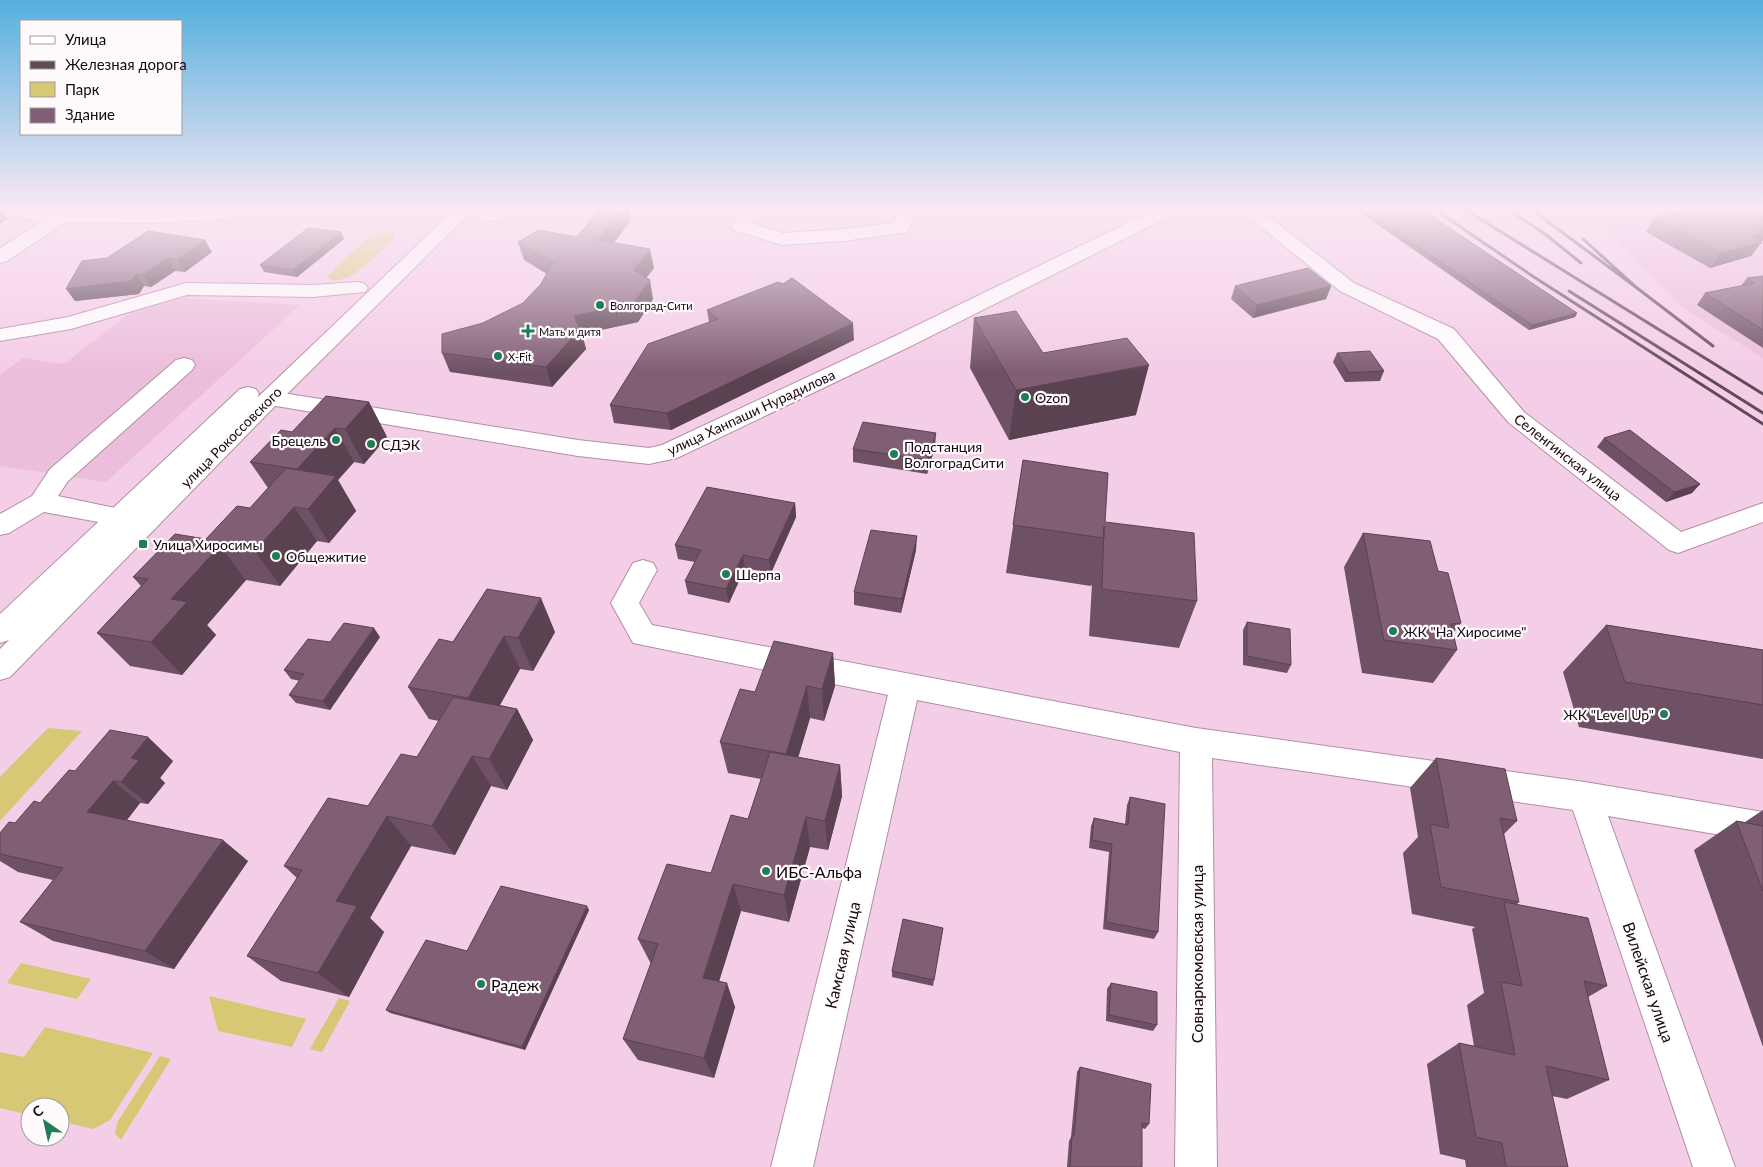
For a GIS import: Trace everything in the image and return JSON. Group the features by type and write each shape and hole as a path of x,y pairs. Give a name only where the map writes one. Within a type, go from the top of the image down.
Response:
{"main road":[{"name":"улица Рокоссовского","path":"0,632 358,288 389,263"},
{"name":"улица Рокоссовского","path":"0,668 403,263"},
{"name":"улица Ханпаши Нурадилова","path":"270,398 578,448 649,456 668,452 901,342 1060,263"},
{"name":"Селенгинская улица","path":"1316,263 1346,287 1446,334 1516,417 1678,543 1763,512"},
{"path":"0,335 71,323 186,289 313,290 358,288"},
{"path":"0,526 41,502 59,475 184,365"},
{"path":"41,502 120,517"},
{"path":"643,570 624,603 643,635 1196,742 1584,797 1763,827"},
{"name":"Камская улица","path":"792,1167 905,686"},
{"name":"Совнаркомовская улица","path":"1196,742 1196,1167"},
{"name":"Вилейская улица","path":"1584,797 1714,1167"}],"shaded area":[{"path":"1638,263 1763,263 1763,358 1683,308"},
{"path":"182,298 300,305 106,482 0,466 0,375 23,358 64,364 129,314"}],"green space":[{"path":"341,263 368,263 346,278 329,279 328,277"},
{"path":"48,728 82,731 0,821 0,777"},
{"path":"21,963 91,979 77,999 7,983"},
{"path":"209,996 306,1019 292,1047 218,1031"},
{"path":"339,998 350,1001 322,1052 310,1049"},
{"path":"45,1027 153,1053 110,1120 93,1129 70,1123 70,1097 20,1097 20,1113 0,1108 0,1052 24,1057"},
{"path":"160,1056 171,1059 121,1140 115,1133 118,1121"}],"building":[{"path":"81,263 159,263 143,275 136,274 131,281 66,289"},
{"path":"262,263 301,263 293,270 260,265"},
{"path":"552,263 639,263 634,270 650,280 634,303 574,316 580,329 546,367 442,353 442,334 483,323 523,303 541,284"},
{"path":"1442,263 1503,263 1577,313 1532,325"},
{"path":"1308,268 1331,286 1257,305 1235,286"},
{"path":"1763,276 1763,330 1705,293 1755,283 1747,278"},
{"path":"792,278 853,323 667,413 610,405 648,344 718,319 707,310 778,282 783,284"},
{"path":"1016,311 1043,353 1127,338 1149,365 1016,390 974,318"},
{"path":"1370,351 1384,371 1349,373 1337,353"},
{"path":"326,396 369,402 345,429 335,428 297,469 250,462 281,430 292,432"},
{"path":"863,422 936,433 927,460 853,449"},
{"path":"1630,430 1700,484 1674,492 1604,438"},
{"path":"1023,460 1108,473 1105,522 1194,533 1197,601 1102,589 1104,538 1013,525"},
{"path":"286,468 336,476 308,509 294,507 255,551 220,546 171,599 187,602 151,642 97,633 148,579 133,577 175,534 206,539 237,506 250,508"},
{"path":"707,487 795,503 769,560 743,555 726,589 685,581 701,550 675,545"},
{"path":"871,530 917,536 902,599 854,592"},
{"path":"1363,533 1430,541 1438,571 1448,573 1461,623 1451,624 1457,650 1384,640"},
{"path":"487,589 541,598 518,638 504,636 468,698 408,687 439,639 453,642"},
{"path":"1247,622 1290,629 1291,665 1247,656"},
{"path":"344,623 374,628 323,701 289,695 304,674 284,670 308,639 330,642"},
{"path":"1606,625 1763,650 1763,705 1625,682"},
{"path":"774,641 833,653 822,689 807,686 786,754 720,742 740,689 755,692"},
{"path":"453,697 517,709 489,759 472,756 432,826 387,816 336,901 357,906 318,973 247,956 302,870 284,866 328,798 368,806 401,754 417,757"},
{"path":"110,730 148,737 131,758 139,760 121,782 113,781 87,812 223,840 145,951 20,922 63,868 0,854 0,833 9,822 15,823 34,801 40,803 69,770 75,771"},
{"path":"770,752 840,765 825,821 806,817 784,895 733,884 703,978 727,983 704,1058 623,1039 658,944 638,939 667,864 711,873 731,815 748,819"},
{"path":"1436,758 1505,769 1517,821 1500,818 1519,902 1441,887 1430,824 1449,828"},
{"path":"1130,797 1165,804 1158,932 1106,922 1112,844 1092,840 1094,818 1128,825"},
{"path":"1736,821 1763,826 1763,891"},
{"name":"Радеж","path":"501,886 587,906 522,1047 386,1010 426,940 467,951"},
{"path":"1504,902 1588,918 1607,986 1584,981 1609,1080 1546,1066 1568,1167 1506,1167 1502,1143 1476,1137 1459,1043 1515,1055 1501,982 1522,986"},
{"path":"903,919 943,928 934,980 892,971"},
{"path":"1111,983 1157,992 1157,1025 1109,1015"},
{"path":"1080,1067 1151,1084 1149,1124 1142,1123 1142,1167 1070,1167"}],"railway":[{"path":"1514,263 1763,424"},
{"path":"1552,263 1763,394"},
{"path":"1604,263 1637,288"},
{"path":"1610,263 1637,288"},
{"path":"1637,288 1713,346"},
{"path":"1569,291 1763,413"}],"place":[{"name":"Волгоград-Сити","path":"600,305"},
{"name":"Мать и дитя","path":"528,331"},
{"name":"X-Fit","path":"498,356"},
{"name":"Ozon","path":"1025,397"},
{"name":"Брецель","path":"336,440"},
{"name":"СДЭК","path":"371,444"},
{"name":"Подстанция ВолгоградСити","path":"894,454"},
{"name":"Улица Хиросимы","path":"143,544"},
{"name":"Общежитие","path":"276,556"},
{"name":"Шерпа","path":"726,574"},
{"name":"ЖК \"На Хиросиме\"","path":"1393,631"},
{"name":"ЖК \"Level Up\"","path":"1664,714"},
{"name":"ИБС-Альфа","path":"766,871"},
{"name":"Радеж","path":"481,984"}]}
